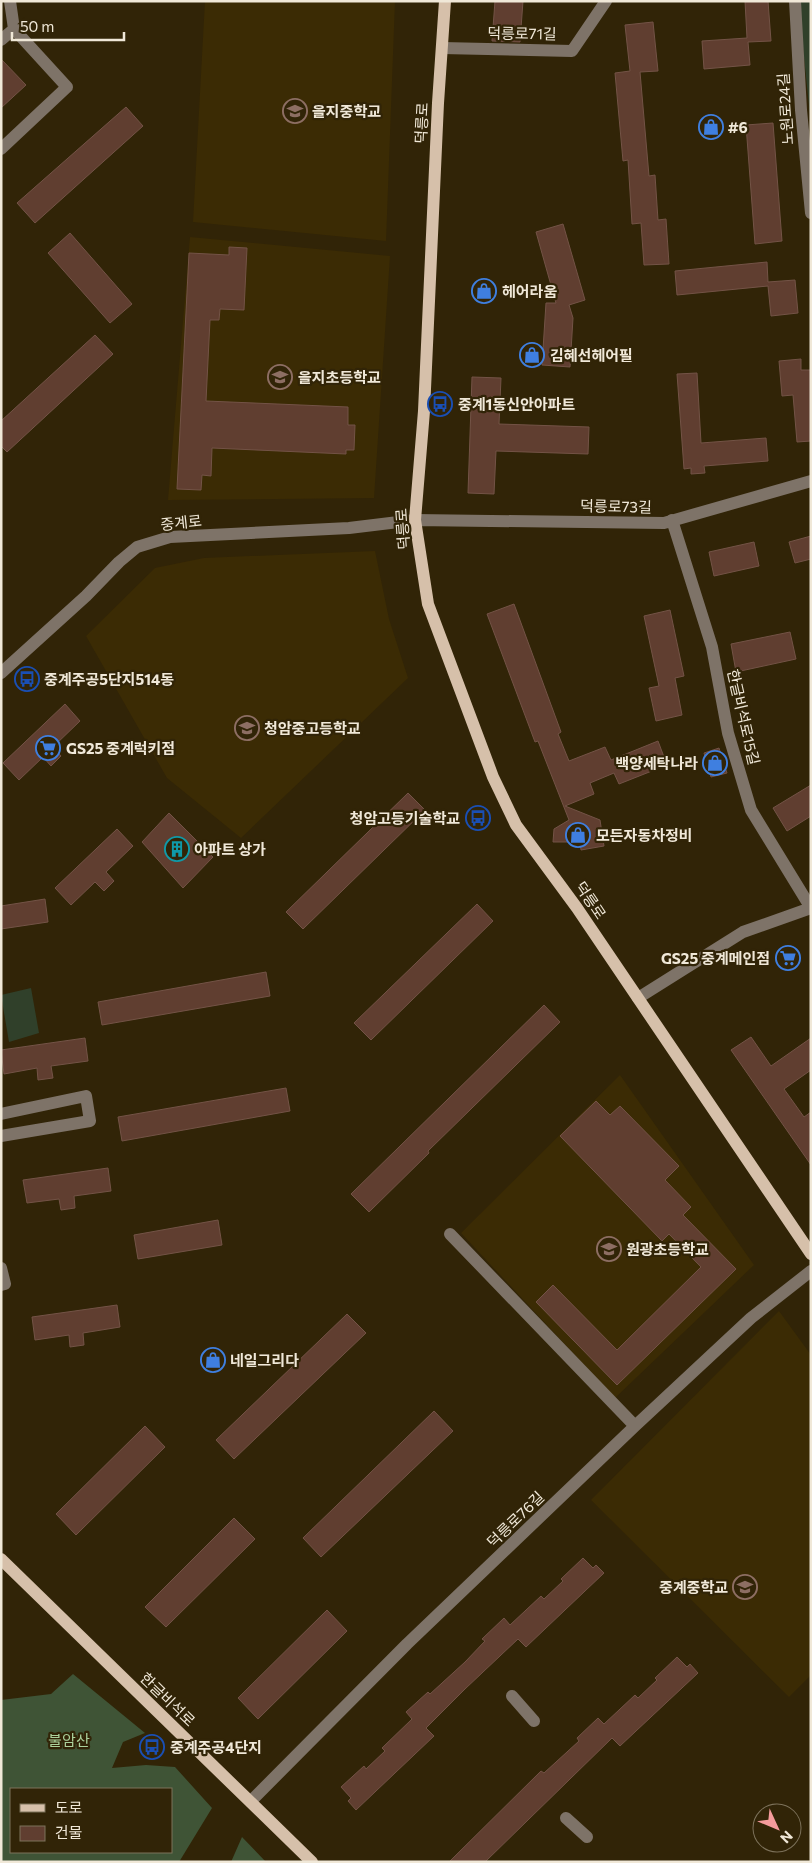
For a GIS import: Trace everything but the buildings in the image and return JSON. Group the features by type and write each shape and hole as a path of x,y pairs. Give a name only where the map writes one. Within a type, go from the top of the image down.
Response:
{"main road":[{"name":"덕릉로","path":"445,1 424,411 415,520 428,604 493,777 516,825 553,874 811,1254"},
{"name":"한글비석로","path":"1,1559 312,1862"}],"street":[{"path":"1,149 67,87 14,29 10,1"},
{"name":"덕릉로71길","path":"442,48 572,51 606,1"},
{"name":"노원로24길","path":"795,1 801,110 811,213"},
{"path":"1,40 14,29"},
{"name":"덕릉로73길","path":"415,520 664,523 811,481"},
{"name":"중계로","path":"1,673 137,547 170,538 349,528 415,520"},
{"name":"한글비석로15길","path":"672,520 712,647 728,733 751,810 811,908"},
{"path":"638,998 743,932 811,908"},
{"path":"1,1114 86,1096 90,1121 1,1136"},
{"path":"450,1234 635,1426"},
{"path":"1,1268 5,1284 1,1285"},
{"name":"덕릉로76길","path":"251,1801 407,1644 635,1426 751,1318 811,1270"},
{"path":"512,1696 534,1722"},
{"path":"566,1818 587,1837"}],"shaded area":[{"name":"을지중학교","path":"205,1 395,1 386,241 193,222"},
{"name":"을지초등학교","path":"190,237 390,256 374,498 168,500"},
{"name":"청암중고등학교","path":"375,551 389,619 408,678 241,838 167,778 86,636 155,568 204,558"},
{"name":"원광초등학교","path":"620,1075 754,1265 615,1398 461,1233"},
{"name":"중계중학교","path":"779,1311 811,1355 811,1675 789,1697 591,1500"}],"green space":[{"path":"798,1 811,1 811,124"},
{"path":"31,988 39,1033 9,1042 1,995"},
{"name":"불암산","path":"73,1674 145,1733 123,1742 112,1768 146,1765 175,1767 212,1808 179,1862 1,1862 1,1700 51,1694"},
{"path":"242,1837 266,1862 231,1862"}],"place":[{"name":"을지중학교","path":"295,111"},
{"name":"#6","path":"711,127"},
{"name":"헤어라움","path":"484,291"},
{"name":"김혜선헤어필","path":"532,355"},
{"name":"을지초등학교","path":"280,377"},
{"name":"중계1동신안아파트","path":"440,404"},
{"name":"중계주공5단지514동","path":"27,679"},
{"name":"청암중고등학교","path":"247,728"},
{"name":"GS25 중계럭키점","path":"48,748"},
{"name":"백양세탁나라","path":"715,763"},
{"name":"청암고등기술학교","path":"478,818"},
{"name":"모든자동차정비","path":"578,835"},
{"name":"아파트 상가","path":"177,849"},
{"name":"GS25 중계메인점","path":"788,958"},
{"name":"원광초등학교","path":"609,1249"},
{"name":"네일그리다","path":"213,1360"},
{"name":"중계중학교","path":"745,1587"},
{"name":"중계주공4단지","path":"152,1747"}]}
